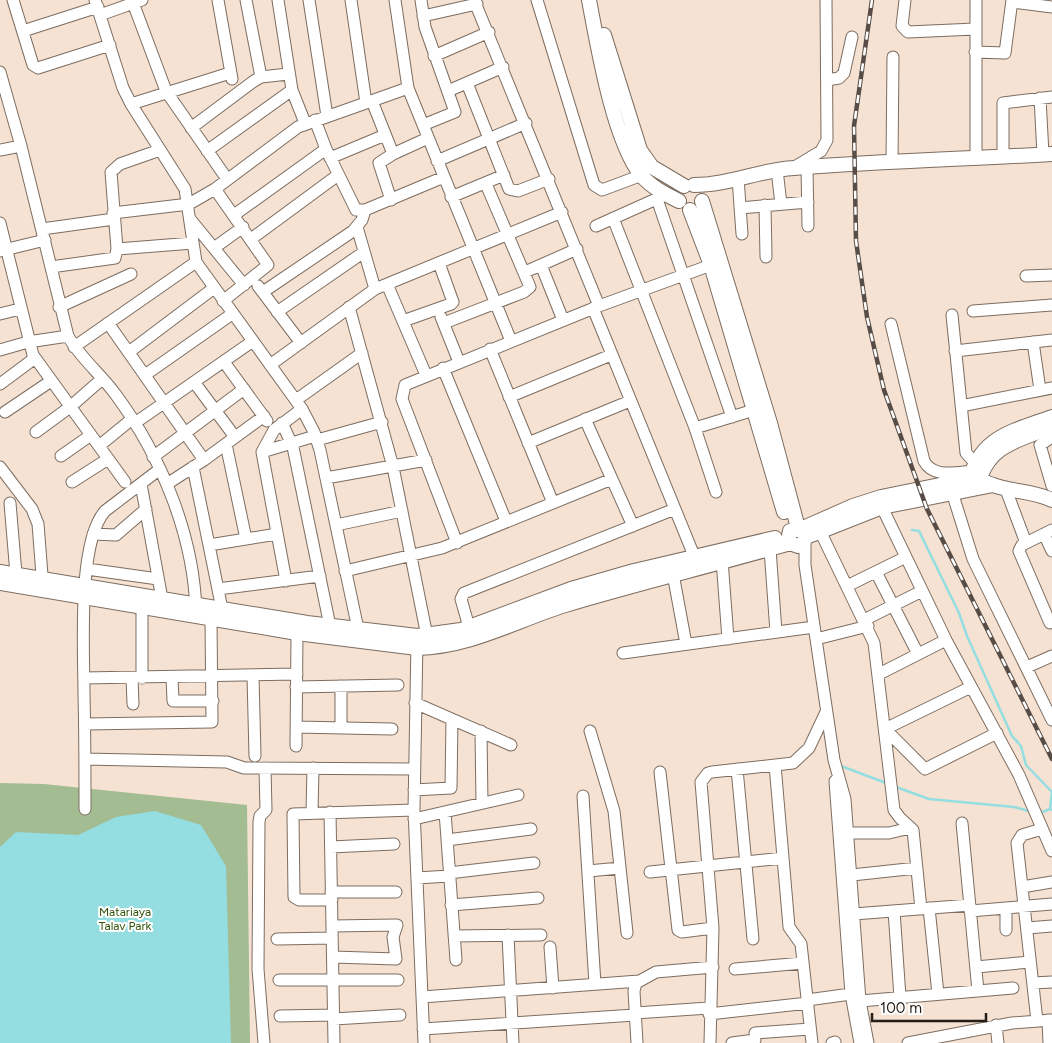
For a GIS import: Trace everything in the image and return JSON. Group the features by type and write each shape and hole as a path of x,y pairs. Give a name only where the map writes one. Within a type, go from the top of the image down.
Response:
{"main road":[{"path":"589,0 606,81 624,143 642,175 667,198 690,210 698,207 702,199 719,185"},
{"path":"597,0 612,61 640,150 652,167 700,190 770,423 796,537"},
{"path":"667,198 678,194 689,186 719,185 738,178 800,167 1048,154"},
{"path":"690,210 711,265 754,410 796,537"},
{"path":"0,583 43,584 84,591 162,598 211,619 297,633 460,643 559,607 673,574 696,562 722,560 770,549 853,506 952,492 975,477 996,438 1052,428"},
{"path":"84,591 142,607 196,611 222,609 420,640 469,627 571,589 696,562 820,531 880,503 975,477 999,486 1039,494 1052,500"},
{"path":"0,572 16,574 43,584"}],"street":[{"path":"13,0 33,65 38,68 110,46"},
{"path":"131,104 189,85 231,77 218,0"},
{"path":"246,0 261,77"},
{"path":"278,0 292,90 328,154 354,208 359,211 365,210 444,177"},
{"path":"309,0 327,116"},
{"path":"351,0 369,102 393,154"},
{"path":"395,0 408,88 511,341"},
{"path":"421,0 423,16 434,56 454,112 423,125"},
{"path":"537,0 594,185 598,189 608,189 642,175"},
{"path":"808,226 808,202 800,167 821,151 827,140 826,0"},
{"path":"905,0 902,26 908,32 975,29"},
{"path":"976,0 976,158"},
{"path":"23,31 98,7 136,1 168,93 227,179"},
{"path":"975,52 1005,53 1012,1 1052,7"},
{"path":"423,16 476,2 577,248 612,355 696,562"},
{"path":"98,7 131,104 185,189 189,204 196,262 299,404 316,438 358,629"},
{"path":"434,56 489,32"},
{"path":"827,80 839,78 844,73 852,36"},
{"path":"892,57 892,162"},
{"path":"448,91 503,67"},
{"path":"0,72 21,146 59,307 68,336 74,347 102,379 134,421 167,484 188,554 196,611"},
{"path":"191,128 261,77 288,74"},
{"path":"467,83 509,189 513,191 549,179"},
{"path":"3,250 43,235 113,216 189,204 216,189 287,134 310,122 408,88"},
{"path":"207,151 292,90"},
{"path":"1003,157 1003,103 1052,96"},
{"path":"1040,98 1048,154"},
{"path":"437,161 526,123"},
{"path":"234,215 328,154 385,136"},
{"path":"391,200 378,163 428,138"},
{"path":"0,150 21,146"},
{"path":"51,267 112,260 118,255 110,180 114,168 130,160 160,150"},
{"path":"777,170 781,204"},
{"path":"251,238 338,175"},
{"path":"452,197 504,175"},
{"path":"738,178 742,234"},
{"path":"444,323 528,290 530,284 486,184"},
{"path":"216,189 268,265 223,301"},
{"path":"596,226 667,198 683,276 732,417"},
{"path":"740,208 808,202"},
{"path":"765,206 766,258"},
{"path":"262,292 357,227 365,210"},
{"path":"270,365 375,289 562,212"},
{"path":"190,218 214,248 248,282 262,292 300,343"},
{"path":"613,218 695,428 716,492"},
{"path":"0,223 3,250 28,342 35,358 125,482"},
{"path":"214,248 243,227"},
{"path":"357,227 375,289"},
{"path":"117,249 193,243"},
{"path":"525,272 577,248"},
{"path":"277,312 364,252"},
{"path":"74,347 196,262"},
{"path":"403,321 453,302 439,263"},
{"path":"541,265 563,320"},
{"path":"457,543 402,399 402,391 405,385 596,307 711,265"},
{"path":"59,307 131,274"},
{"path":"1026,276 1052,275"},
{"path":"387,284 426,375"},
{"path":"129,352 214,288"},
{"path":"973,311 1052,305"},
{"path":"348,307 382,422 412,556 420,640 416,703 414,815 424,1043"},
{"path":"0,314 20,309"},
{"path":"437,309 459,362"},
{"path":"145,375 232,314"},
{"path":"891,324 928,468 932,472 975,477 966,453 952,315"},
{"path":"108,323 204,460"},
{"path":"0,350 28,342 68,336"},
{"path":"955,351 1052,340"},
{"path":"99,446 253,341"},
{"path":"1033,342 1040,390"},
{"path":"490,350 552,503"},
{"path":"286,581 262,452 278,427 299,404 362,353"},
{"path":"509,397 612,355"},
{"path":"0,384 35,358"},
{"path":"224,362 264,416 278,427 292,444 330,626"},
{"path":"443,368 506,522"},
{"path":"36,432 70,407 102,379"},
{"path":"5,412 51,380"},
{"path":"194,382 215,410 230,441 246,539"},
{"path":"961,406 1052,388"},
{"path":"153,457 244,389"},
{"path":"528,443 630,401"},
{"path":"695,428 754,410"},
{"path":"167,484 193,468 264,416"},
{"path":"585,419 633,526"},
{"path":"262,452 382,422"},
{"path":"1052,428 1040,445 1052,486"},
{"path":"61,456 91,435"},
{"path":"72,482 108,458"},
{"path":"326,478 426,460"},
{"path":"0,466 32,508 38,524 43,584"},
{"path":"193,468 222,609"},
{"path":"85,809 84,591 93,534 99,518 105,512 160,469"},
{"path":"346,571 412,556 457,543 612,479"},
{"path":"141,484 162,598"},
{"path":"999,486 1026,543"},
{"path":"952,492 974,559 1052,720"},
{"path":"10,503 16,574"},
{"path":"880,503 946,640 1019,775 1052,851"},
{"path":"93,534 116,534 146,509"},
{"path":"469,627 460,599 464,593 675,509"},
{"path":"336,525 402,511"},
{"path":"820,531 874,643 892,779 893,801 896,815 914,834 917,868 938,994"},
{"path":"1050,622 1019,551 1020,547 1026,543 1048,532 1052,551"},
{"path":"209,545 277,534"},
{"path":"796,537 805,565 834,760 860,1043"},
{"path":"770,549 776,632"},
{"path":"847,586 906,557"},
{"path":"722,560 728,639"},
{"path":"87,569 158,579"},
{"path":"876,572 918,654"},
{"path":"673,574 686,644"},
{"path":"218,590 320,576"},
{"path":"816,639 866,623 894,605 922,591"},
{"path":"134,704 142,607"},
{"path":"85,724 211,723 213,721 211,619"},
{"path":"623,652 814,627"},
{"path":"296,746 297,633"},
{"path":"878,674 946,640"},
{"path":"1027,667 1052,656"},
{"path":"84,678 296,674"},
{"path":"253,676 255,756"},
{"path":"172,677 173,701 213,702"},
{"path":"296,687 398,685"},
{"path":"341,686 341,728"},
{"path":"885,729 971,687"},
{"path":"416,703 511,745"},
{"path":"710,1043 712,928 701,782 708,774 793,763 801,758 809,748 822,724 826,710"},
{"path":"414,790 451,788 452,719"},
{"path":"296,727 392,729"},
{"path":"885,729 926,769 996,733"},
{"path":"481,732 482,804"},
{"path":"590,732 614,811 627,933"},
{"path":"85,759 227,762 244,768 414,769"},
{"path":"834,760 845,799 849,833 854,914 855,997 868,1043"},
{"path":"775,765 789,927 801,944 812,1043"},
{"path":"264,1043 260,1009 258,959 260,822 266,808 265,768"},
{"path":"312,812 313,768"},
{"path":"737,769 753,938"},
{"path":"660,772 678,930 682,932 712,928"},
{"path":"396,892 299,900 294,897 292,816 296,813 312,812 414,815 445,812 518,795"},
{"path":"583,796 594,984"},
{"path":"330,812 334,1043"},
{"path":"445,812 456,960"},
{"path":"962,823 978,990"},
{"path":"849,833 889,833 910,828"},
{"path":"447,840 531,829"},
{"path":"1042,829 1022,835 1018,839 1033,983 1046,1020 1049,1043"},
{"path":"331,846 394,844"},
{"path":"650,872 783,858"},
{"path":"417,878 534,863"},
{"path":"588,871 620,868"},
{"path":"852,875 917,868"},
{"path":"1022,887 1052,882"},
{"path":"451,905 538,898"},
{"path":"854,914 925,909 1006,908 1052,904"},
{"path":"1006,908 1006,930"},
{"path":"894,911 900,997"},
{"path":"332,926 396,925 393,937 396,959 333,957"},
{"path":"1027,928 1052,926"},
{"path":"454,936 541,935"},
{"path":"508,936 513,1043"},
{"path":"277,939 332,938"},
{"path":"550,947 553,988"},
{"path":"976,967 1030,962"},
{"path":"735,969 803,963"},
{"path":"636,1043 634,991 640,981 650,974 712,967"},
{"path":"279,980 398,980"},
{"path":"422,997 640,981"},
{"path":"1033,983 1052,982"},
{"path":"423,1029 692,1010 711,1016 855,997 900,997 1013,988"},
{"path":"280,1016 400,1016"},
{"path":"908,1043 996,1025 1046,1020"},
{"path":"996,1025 998,1043"},
{"path":"732,1043 755,1036 810,1028"}],"green space":[{"name":"Matariaya Talav Park","path":"0,783 44,784 247,805 250,1043 0,1043"}],"water":[{"name":"Matariaya Talav Park","path":"155,811 201,825 226,866 231,1043 0,1043 0,847 16,832 78,835 116,817"}],"waterway":[{"path":"912,530 919,531 959,613 967,636 1012,736 1021,746 1026,765 1052,792 1050,809 1052,810"},
{"path":"841,766 886,783"},
{"path":"896,787 929,799 1014,807 1029,811"},
{"path":"1040,813 1050,809"}],"railway":[{"path":"872,0 854,126 856,241 867,317 884,390 927,509 1052,759"}]}
